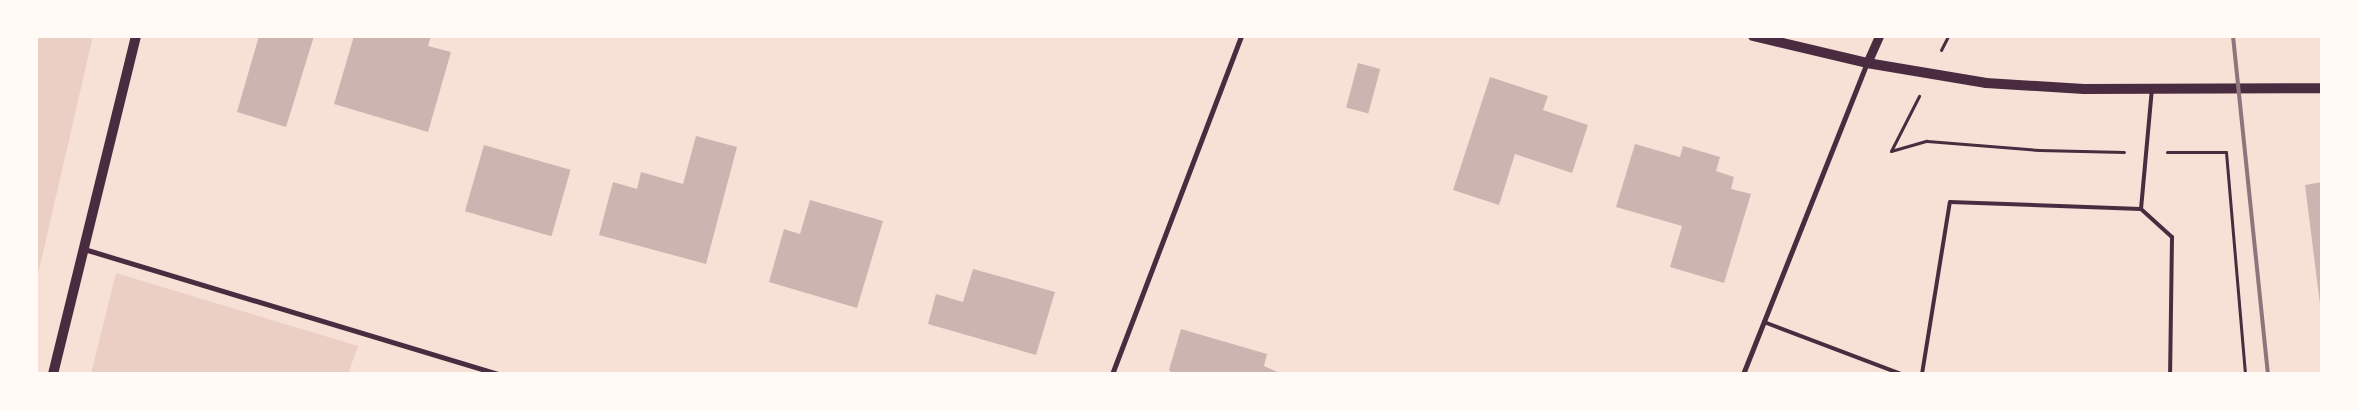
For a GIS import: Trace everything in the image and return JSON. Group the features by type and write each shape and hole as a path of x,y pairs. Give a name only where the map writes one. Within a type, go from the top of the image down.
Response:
{"main road":[{"path":"53,374 136,36"},
{"path":"1753,36 1867,63 1986,83 2152,89 2322,88"}],"street":[{"path":"1112,374 1241,36"},
{"path":"1743,374 1879,36"},
{"path":"84,249 499,374"}],"lane":[{"path":"2142,209 2152,89"},
{"path":"1922,374 1950,202 2142,209 2172,237 2170,374"},
{"path":"1764,322 1901,374"}],"shaded area":[{"path":"36,36 93,36 36,283"},
{"path":"116,273 358,346 348,374 91,374"}],"building":[{"path":"259,36 314,36 286,127 237,112"},
{"path":"354,36 431,36 428,46 451,52 428,132 334,104"},
{"path":"1358,63 1380,69 1368,113 1346,107"},
{"path":"1490,77 1548,96 1543,110 1588,125 1572,173 1515,154 1499,205 1453,190"},
{"path":"696,136 737,147 706,264 599,235 613,182 637,189 641,172 683,184"},
{"path":"1635,144 1680,157 1683,146 1720,157 1716,171 1734,177 1731,189 1751,194 1724,283 1670,267 1682,226 1616,207"},
{"path":"484,145 571,170 551,236 465,211"},
{"path":"2322,182 2322,312 2321,312 2305,185"},
{"path":"810,200 883,221 857,308 769,282 784,229 800,234"},
{"path":"973,269 1055,292 1036,355 928,324 936,294 963,302"},
{"path":"1181,329 1267,354 1264,366 1282,374 1173,374 1169,370"}],"railway":[{"path":"2233,36 2268,374"}]}
